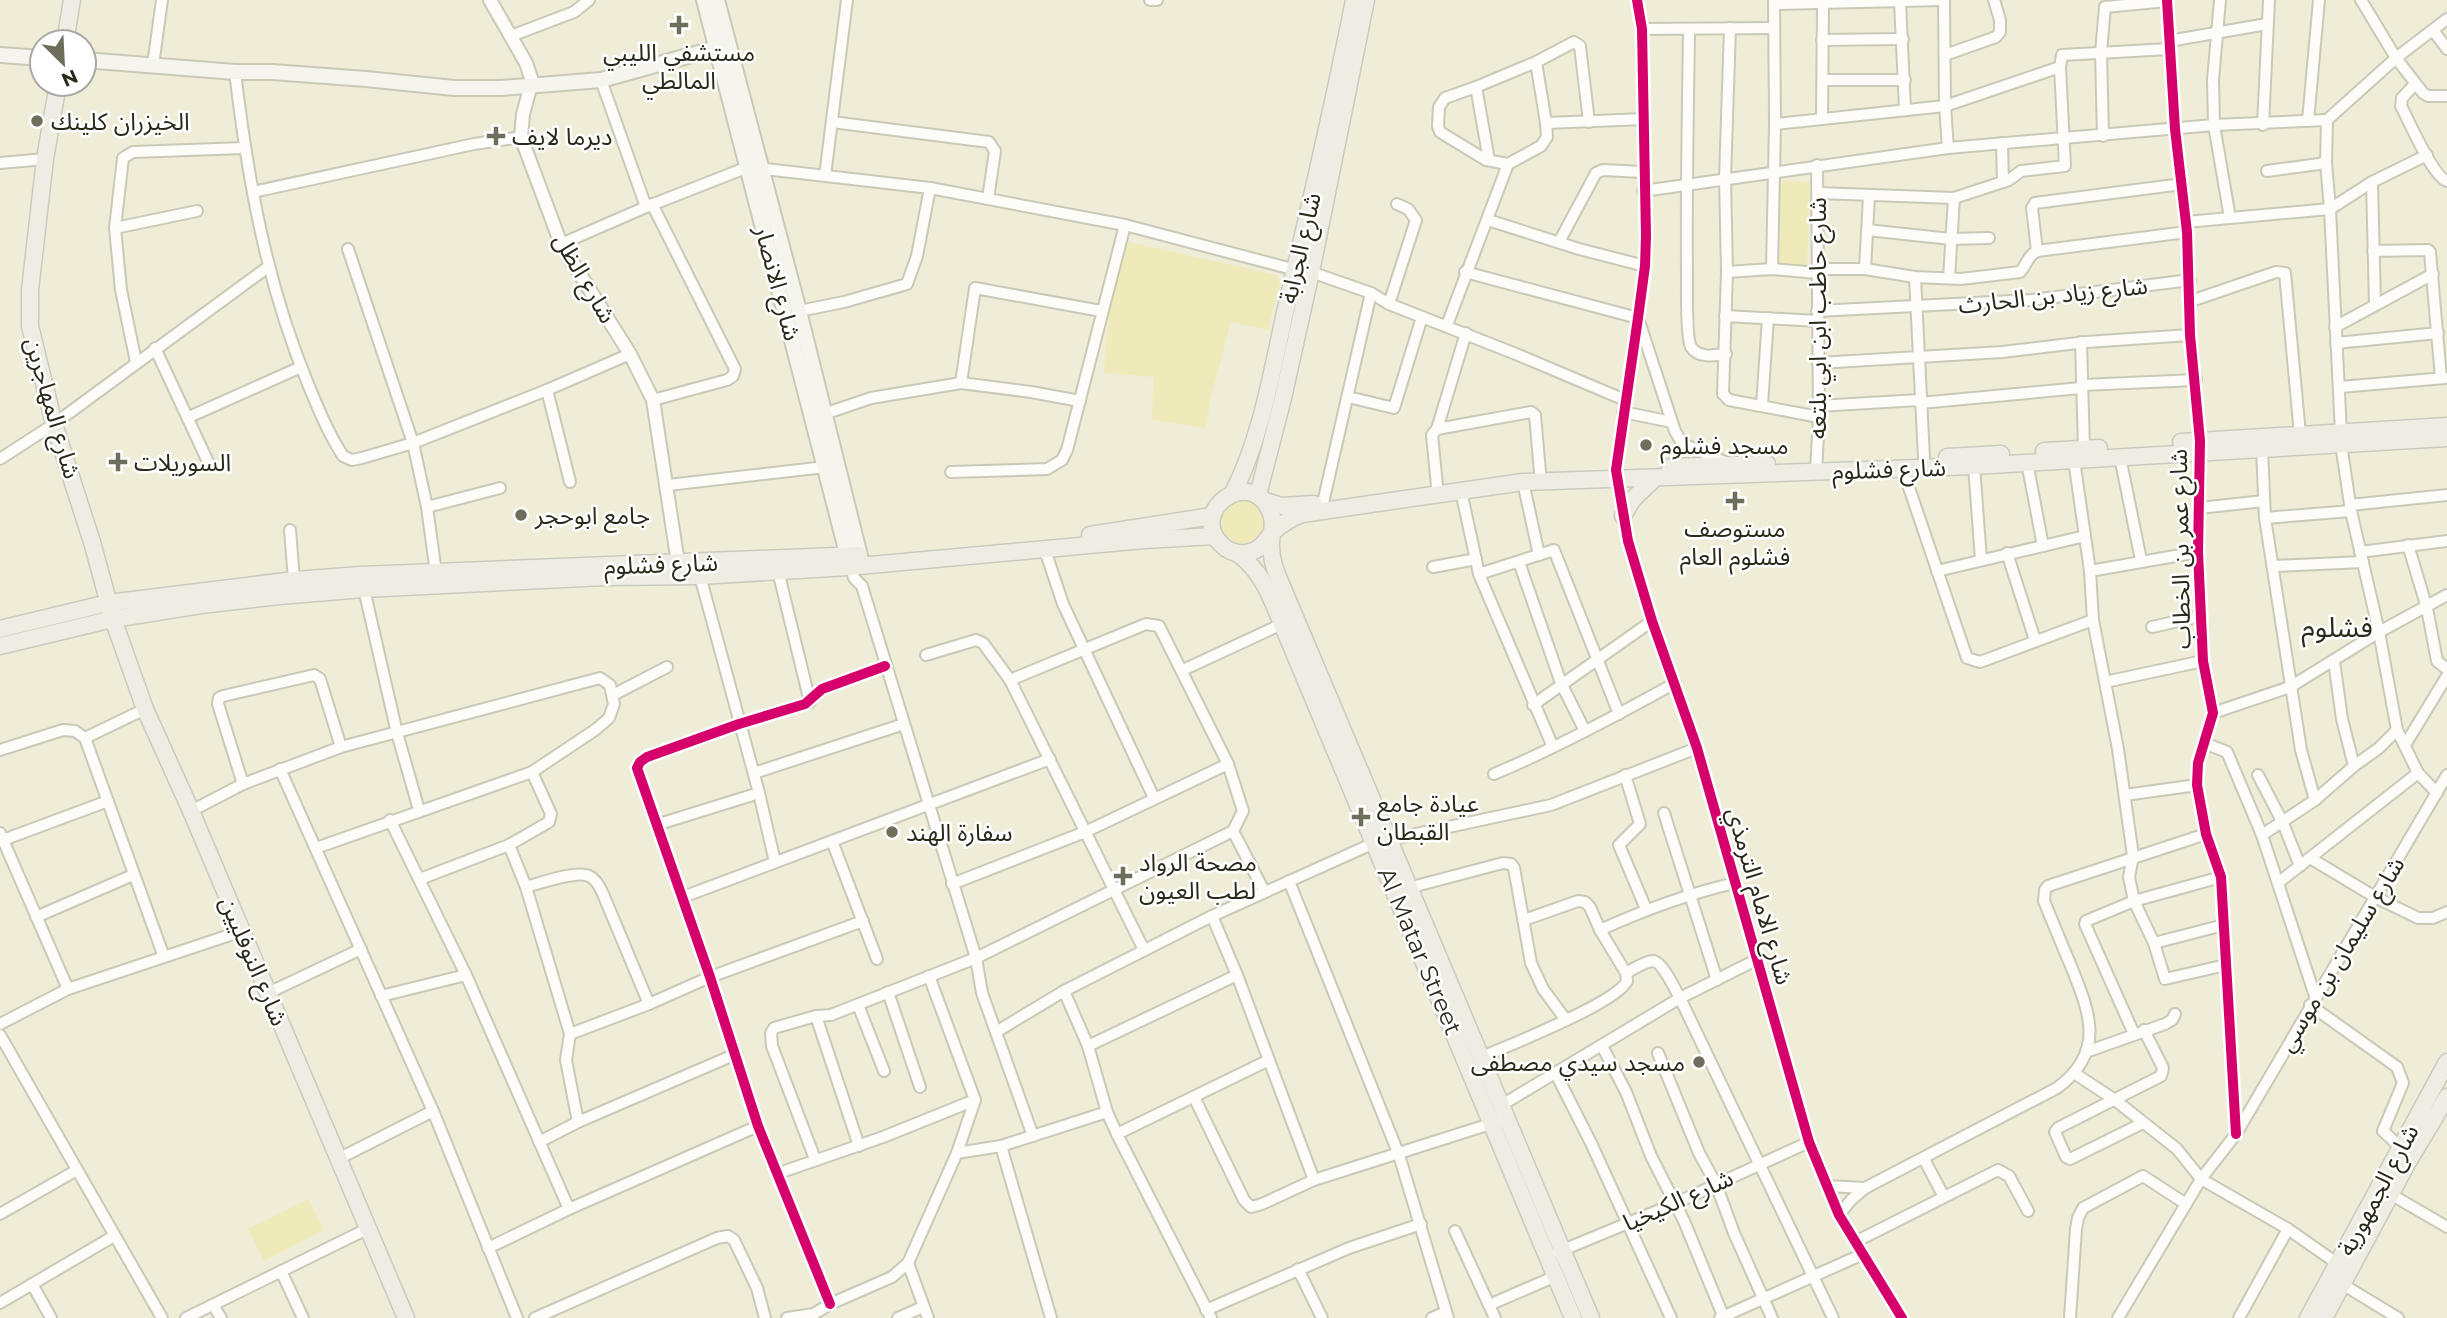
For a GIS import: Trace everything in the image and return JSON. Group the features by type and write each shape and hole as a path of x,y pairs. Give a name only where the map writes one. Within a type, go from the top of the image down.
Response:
{"main road":[{"path":"67,28 72,0"},
{"name":"شارع الانصار","path":"704,0 799,311 855,561"},
{"name":"شارع الانصار","path":"717,0 825,467 855,561"},
{"name":"شارع الجرابة","path":"1326,162 1353,0"},
{"name":"شارع الجرابة","path":"1261,498 1283,398 1303,271 1326,162 1366,0"},
{"path":"98,61 235,72 272,72 454,88 532,87 601,80 717,48"},
{"path":"0,55 28,57"},
{"name":"شارع المهاجرين","path":"56,98 45,159 30,290 30,326 54,424 92,542 110,611"},
{"name":"شارع الجرابة","path":"1233,493 1245,467 1303,271"},
{"name":"شارع فشلوم","path":"1328,506 1437,486 1540,472 1586,470 1654,479 1924,458 2079,454 2200,447 2262,449 2447,426"},
{"name":"شارع فشلوم","path":"1328,506 1523,482 1742,465 1903,470 2027,463 2079,454 2120,457 2300,434 2341,438 2447,438"},
{"path":"1623,516 1633,499 1654,479"},
{"path":"1242,492 1282,506 1328,506 1289,519 1272,533 1262,547 1254,551 1237,553 1228,550 1215,537 1212,526 1216,506 1233,493 1242,492"},
{"path":"1261,498 1273,517 1271,555 1276,572 1381,842 1408,888 1480,1058 1500,1116"},
{"name":"شارع فشلوم","path":"110,611 202,599 364,589 778,571 1079,537 1212,516"},
{"name":"شارع فشلوم","path":"202,599 294,580 361,575 678,563 855,561 1215,537"},
{"name":"Al Matar Street","path":"1237,553 1248,561 1264,581 1381,842 1500,1116 1554,1254 1556,1276 1573,1318"},
{"path":"0,629 110,611"},
{"path":"0,646 110,611"},
{"name":"شارع النوفليين","path":"110,611 145,709 191,811 406,1318"},
{"name":"شارع الجمهورية","path":"2308,1318 2447,1062"},
{"name":"شارع الجمهورية","path":"2324,1318 2408,1162 2446,1103"},
{"path":"1554,1254 1591,1318"}],"street":[{"path":"153,65 162,0"},
{"path":"253,192 474,144 521,137 523,114 533,82 526,63 490,0"},
{"path":"511,36 574,12 589,0"},
{"path":"825,176 847,0"},
{"path":"1150,0 1157,0"},
{"name":"شارع الامام الترمذي","path":"1637,0 1642,29 1645,266 1616,474 1628,541 1652,621 1697,748 1809,1142 1839,1215 1902,1318"},
{"path":"1772,269 1775,171 1774,2 1944,0 1948,148"},
{"path":"1945,55 1996,37 2000,32 2000,20 1994,0"},
{"path":"2220,0 2213,80 2214,125 2230,218"},
{"path":"2263,125 2269,0"},
{"path":"2308,121 2319,0"},
{"path":"2362,0 2396,58 2415,84 2428,96 2447,96"},
{"path":"2103,136 2101,52 2105,7 2167,1"},
{"name":"شارع عمر بن الخطاب","path":"2167,1 2175,129 2190,280 2190,335 2200,447 2198,552 2203,661 2213,713 2198,763 2197,785 2206,834 2221,877 2236,1134"},
{"path":"1900,2 1906,110"},
{"path":"1822,118 1823,3"},
{"path":"1643,191 1948,148 2214,125 2263,125 2327,120 2396,58 2447,19"},
{"path":"1818,193 1954,198 2003,182 2021,171 2065,166 2060,67 2064,53 2169,46 2217,33 2267,24"},
{"path":"1730,28 1725,178 1725,397 1729,400 1819,412 2082,387 2196,380"},
{"path":"1642,29 1774,28"},
{"path":"1689,29 1686,185 1690,346 1702,355 1726,354"},
{"path":"2432,30 2447,49"},
{"path":"1822,40 1903,39"},
{"path":"1536,62 1546,123 1545,142 1529,154 1508,164 1489,160 1441,134 1438,126 1441,102 1450,95 1476,88 1536,62 1571,43 1578,43 1589,122"},
{"path":"1775,124 1945,106 2060,67"},
{"path":"235,72 244,148 268,267 301,367 320,414 343,456 352,460 413,443 630,354"},
{"path":"601,80 649,205 735,369 733,376 727,380 653,400"},
{"path":"1823,80 1905,80"},
{"path":"2415,84 2402,98 2401,104 2427,155 2441,178 2447,181"},
{"path":"1476,88 1489,160"},
{"path":"1546,123 1644,119"},
{"path":"2327,120 2326,163 2341,438 2351,508 2379,632 2397,730 2418,773 2437,793"},
{"path":"832,122 989,142 995,151 988,199"},
{"name":"شارع الظل","path":"521,137 561,244 630,354 653,400 678,563"},
{"path":"2002,144 2003,182"},
{"path":"136,362 121,290 115,228 125,155 133,152 244,148"},
{"path":"1727,272 1865,269 1949,278 2020,272 2031,254 2037,251 2230,218 2330,209 2372,182 2427,155"},
{"path":"0,163 45,159"},
{"path":"2267,171 2326,163"},
{"path":"1447,325 1508,164"},
{"name":"شارع حاطب ابن ابي بلتعه","path":"1816,467 1819,412 1817,165"},
{"path":"561,244 649,205 754,168 930,188 1125,225 1303,271 1371,293 1389,304 1466,333 1624,406 1672,422"},
{"path":"1559,242 1596,173 1603,170 1643,172"},
{"path":"2372,182 2375,304"},
{"path":"2037,251 2032,205 2182,184"},
{"path":"799,311 844,302 907,284 917,256 930,188"},
{"path":"1865,269 1869,196"},
{"path":"1949,278 1954,198"},
{"path":"1389,304 1416,220 1408,209 1398,204"},
{"path":"115,228 197,211"},
{"path":"1488,220 1614,260 1645,266"},
{"path":"951,472 1040,470 1056,465 1067,450 1125,225"},
{"path":"1867,230 1951,239 1989,238"},
{"path":"348,248 413,443 427,507 436,573"},
{"path":"2340,387 2444,378 2431,256 2427,250 2373,251"},
{"path":"2,453 54,424 268,267"},
{"path":"2191,301 2283,271 2300,434"},
{"path":"1465,272 1638,318 1675,431 1688,446 1723,461 1742,465"},
{"path":"2335,327 2433,274"},
{"path":"1914,276 1924,458"},
{"name":"شارع زياد بن الحارث","path":"1725,316 1817,316 2032,300 2190,280"},
{"path":"961,383 975,288 1101,311"},
{"path":"1328,506 1371,293"},
{"path":"2435,307 2447,306"},
{"path":"1348,397 1394,408 1422,317"},
{"path":"1762,405 1768,318"},
{"path":"1437,486 1432,435 1437,429 1466,333"},
{"path":"2336,344 2438,333"},
{"path":"1818,363 2001,352 2081,342 2190,335"},
{"path":"2081,342 2079,454 2085,536 2093,620 2125,796 2133,856 2129,877 2134,901 2154,943 2165,979 2226,965"},
{"path":"155,348 209,464"},
{"path":"188,417 301,367"},
{"path":"824,414 872,398 961,383 1023,390 1080,401"},
{"path":"547,390 570,482"},
{"path":"1437,429 1533,412 1540,472"},
{"path":"2262,449 2265,517 2290,687 2301,750 2315,800"},
{"path":"2120,457 2141,560"},
{"path":"2027,463 2043,546"},
{"path":"1974,466 1981,560"},
{"path":"667,485 825,467"},
{"path":"1903,470 1965,654 1971,660 1980,662 2093,620"},
{"path":"1523,482 1539,555"},
{"path":"427,507 500,488"},
{"path":"1461,491 1479,574 1552,747"},
{"path":"2265,517 2447,495"},
{"path":"2199,508 2264,502"},
{"path":"290,530 294,580"},
{"path":"1937,571 2085,536"},
{"path":"2274,566 2362,557 2409,545 2447,541"},
{"path":"2409,545 2427,608 2437,661 2447,669"},
{"path":"1045,550 1083,649 1154,798"},
{"path":"1479,574 1554,550 1619,714"},
{"path":"2090,571 2198,552"},
{"path":"2007,554 2035,640"},
{"path":"1433,567 1476,559"},
{"path":"855,561 854,578 862,586 975,958 982,993 1033,1136"},
{"path":"1519,562 1561,683 1585,731"},
{"path":"778,571 810,702"},
{"path":"700,576 760,793 775,862"},
{"path":"364,589 397,733 419,810"},
{"path":"2213,713 2290,687 2379,632 2447,595"},
{"path":"2152,627 2201,616"},
{"path":"1533,705 1652,621"},
{"path":"815,1159 772,1046 771,1033 776,1027 816,1016 831,1015 975,958 1233,831 1243,811 1220,747 1163,631 1154,624 1146,624 1010,680"},
{"path":"1183,670 1282,624"},
{"path":"926,655 976,640 983,642 1010,680 1144,950"},
{"path":"2105,682 2203,661"},
{"path":"2334,661 2342,719 2354,766"},
{"path":"830,1304 758,1126 710,976 637,771 640,762 647,757 810,702 822,690 885,666"},
{"path":"613,695 667,667"},
{"path":"243,784 218,704 219,698 223,696 314,675 320,679 341,747"},
{"path":"2405,745 2447,676"},
{"path":"191,811 243,784 341,747 600,678 608,682 613,695 613,711 609,718 586,737 532,772 316,848"},
{"path":"1494,774 1619,714 1675,683"},
{"path":"85,738 145,709"},
{"path":"754,773 904,724"},
{"path":"0,751 63,730 75,731 85,738 164,957"},
{"path":"2262,835 2315,800 2397,730"},
{"path":"2204,743 2227,752 2262,835 2313,1001 2397,1067 2403,1083 2383,1131 2400,1147"},
{"path":"1217,769 1220,747"},
{"path":"996,1032 1064,991 1212,916 1381,842 1551,805 1697,748"},
{"path":"683,897 1050,760"},
{"path":"952,884 1085,832 1228,764"},
{"path":"280,769 433,1111 517,1318"},
{"path":"420,879 509,845 545,825 551,817 532,772"},
{"path":"2278,883 2418,773"},
{"path":"1625,775 1640,824 1619,845 1647,909"},
{"path":"2259,775 2283,823 2300,866"},
{"name":"شارع سليمان بن موسي","path":"2118,1318 2201,1179 2236,1134 2447,775"},
{"path":"2125,796 2197,785"},
{"path":"656,825 760,793"},
{"path":"68,989 2,836 108,801"},
{"path":"1664,813 1717,980"},
{"path":"390,820 466,975 569,1209"},
{"path":"1233,831 1264,891"},
{"path":"1839,1215 1865,1188 2057,1087 2074,1073 2086,1052 2090,1016 2044,901 2045,890 2053,884 2133,856 2206,834"},
{"path":"832,841 877,959"},
{"path":"509,845 526,887 570,1034 566,1060 578,1122"},
{"path":"2310,858 2375,897 2423,919 2447,912"},
{"path":"1408,888 1509,863 1514,868 1531,963 1536,976 1566,1020"},
{"path":"526,887 578,874 590,876 603,894 649,1004"},
{"path":"36,917 133,875"},
{"path":"2143,1123 2071,1158 2067,1158 2056,1133 2057,1129 2159,1078 2163,1073 2163,1068 2139,1032 2085,924 2088,918 2134,901 2221,877"},
{"path":"1289,881 1399,1154 1447,1315 1432,1318"},
{"path":"1600,930 1689,894 1735,883"},
{"path":"1480,1058 1566,1020 1623,988 1627,981 1626,973 1600,930 1590,907 1582,901 1524,920"},
{"path":"1212,916 1314,1180"},
{"path":"570,1034 649,1004 710,976 863,921"},
{"path":"2154,943 2224,925"},
{"path":"0,1024 68,989 242,931"},
{"path":"268,993 360,949"},
{"path":"1194,1097 1247,1205 1251,1207 1314,1180 1399,1154 1500,1116 1556,1074 1681,998 1756,960"},
{"path":"1626,973 1650,961 1657,962 1681,998 1833,1318"},
{"path":"381,996 466,975"},
{"path":"1088,1046 1237,975"},
{"path":"787,1318 815,1316 830,1304 882,1282 908,1263 957,1153 975,1100 929,976"},
{"path":"1064,991 1088,1046 1107,1112 1208,1314 1298,1269 1420,1224"},
{"path":"887,992 920,1087"},
{"path":"858,1005 884,1072"},
{"path":"2086,1052 2167,1023 2175,1014"},
{"path":"816,1016 859,1146"},
{"path":"0,1035 162,1318"},
{"path":"1602,1046 1626,1092 1651,1156 1684,1221 1722,1317 1863,1254"},
{"path":"1658,1053 1772,1318"},
{"path":"539,1142 578,1122 736,1054"},
{"path":"1117,1134 1269,1060"},
{"path":"2074,1073 2115,1100 2177,1149 2201,1179 2288,1229 2338,1264 2342,1284 2398,1318"},
{"path":"1556,1074 1671,1318"},
{"path":"779,1173 859,1146 975,1100"},
{"path":"338,1159 433,1111"},
{"path":"957,1153 1001,1146 1107,1112"},
{"path":"488,1248 569,1209 758,1126"},
{"name":"شارع الكيخيا","path":"1554,1254 1674,1204 1809,1142"},
{"path":"1001,1146 1051,1318"},
{"path":"1924,1159 1944,1197"},
{"path":"0,1214 77,1170"},
{"path":"1855,1242 1995,1170 2009,1175 2028,1211"},
{"path":"2070,1318 2078,1218 2083,1209 2143,1176 2186,1205"},
{"path":"1826,1186 1865,1188"},
{"path":"2392,1195 2447,1227"},
{"path":"186,1318 369,1228"},
{"path":"2239,1318 2288,1229"},
{"path":"1455,1231 1495,1318"},
{"path":"0,1303 114,1236"},
{"path":"535,1318 717,1238 728,1236 734,1240 753,1277 765,1318"},
{"path":"898,1318 926,1312 908,1263"},
{"path":"1298,1269 1322,1318"},
{"path":"281,1271 303,1318"},
{"path":"1489,1305 1556,1276"},
{"path":"32,1284 51,1318"},
{"path":"213,1305 221,1318"}],"shaded area":[{"path":"1777,180 1810,182 1807,267 1774,265"},
{"path":"1129,242 1276,275 1280,283 1268,330 1231,322 1210,401 1206,428 1152,420 1154,377 1104,373 1111,277"},
{"path":"1242,499 1257,506 1264,521 1257,536 1242,543 1227,536 1220,521 1227,506"},
{"path":"308,1199 324,1230 264,1261 248,1229"}],"cycle path":[{"path":"1637,0 1642,29 1645,266 1616,470 1628,541 1652,621 1697,748 1809,1142 1839,1215 1902,1318"},
{"path":"2167,0 2175,129 2187,232 2190,335 2200,441 2198,552 2203,661 2213,713 2198,763 2197,785 2206,834 2221,877 2236,1134"},
{"path":"830,1304 758,1126 710,977 637,768 647,757 805,704 822,689 885,666"}],"place":[{"name":"مستشفي الليبي المالطي","path":"679,25"},
{"name":"الخيزران كلينك","path":"37,121"},
{"name":"ديرما لايف","path":"496,136"},
{"name":"مسجد فشلوم","path":"1646,445"},
{"name":"السوريلات","path":"118,462"},
{"name":"مستوصف فشلوم العام","path":"1735,501"},
{"name":"جامع ابوحجر","path":"521,515"},
{"name":"عيادة جامع القبطان","path":"1361,817"},
{"name":"سفارة الهند","path":"892,832"},
{"name":"مصحة الرواد لطب العيون","path":"1123,876"},
{"name":"مسجد سيدي مصطفى","path":"1699,1062"}],"district":[{"name":"فشلوم","path":"2337,627"}]}
